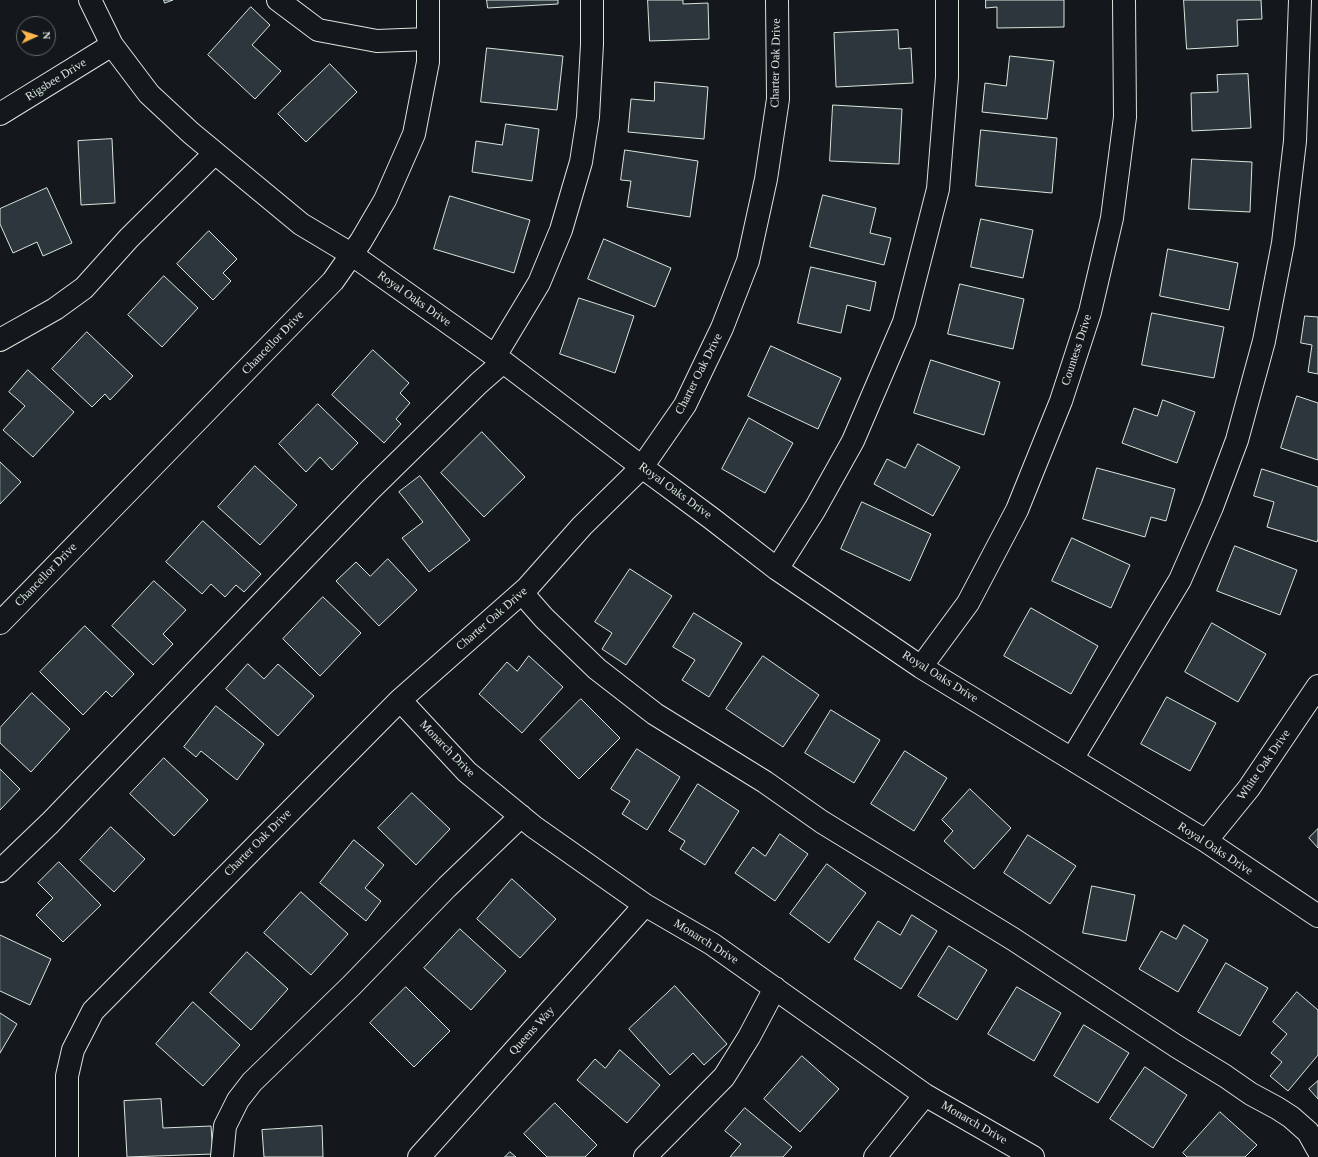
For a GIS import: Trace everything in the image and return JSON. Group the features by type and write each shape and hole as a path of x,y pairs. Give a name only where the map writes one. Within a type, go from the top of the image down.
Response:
{"street":[{"name":"Royal Oaks Drive","path":"90,0 112,45 149,94 191,133 301,224 351,254 499,359 777,569 921,667 1206,841 1318,916"},
{"path":"278,0 318,30 377,41 428,39"},
{"name":"Chancellor Drive","path":"0,623 333,281 351,254 362,241 385,200 414,134 428,62 428,0"},
{"path":"0,871 56,817 370,490 499,359 539,283 561,230 581,162 588,117 592,44 592,0"},
{"name":"Charter Oak Drive","path":"66,1157 67,1076 73,1050 93,1011 400,700 522,592 582,526 642,468 685,405 722,328 748,261 766,179 778,99 777,0"},
{"path":"777,569 815,509 853,441 904,322 938,189 947,77 947,0"},
{"name":"Countess Drive","path":"921,667 968,603 1017,510 1061,401 1090,312 1112,218 1125,117 1124,0"},
{"path":"1072,759 1180,580 1212,507 1237,440 1264,341 1283,243 1295,141 1300,0"},
{"name":"Rigsbee Drive","path":"0,114 112,45"},
{"path":"0,340 55,310 84,288 129,238 216,153"},
{"path":"522,592 544,618 597,669 655,714 765,782 822,822 1013,939 1251,1094 1282,1111 1308,1132 1318,1150"},
{"name":"White Oak Drive","path":"1206,841 1249,788 1318,686"},
{"name":"Monarch Drive","path":"400,700 467,772 521,816 645,905 712,944 925,1095 1034,1157"},
{"path":"222,1157 225,1126 238,1100 252,1082 352,986 447,887 521,816"},
{"name":"Queens Way","path":"419,1157 645,905"},
{"path":"645,1157 724,1077 749,1037 775,988"},
{"path":"875,1157 925,1095"}],"building":[{"path":"164,0 173,0 165,3"},
{"path":"487,0 558,0 558,4 488,8"},
{"path":"648,0 683,0 683,4 708,3 709,39 650,41"},
{"path":"986,0 1064,0 1064,27 997,28 997,7 986,8"},
{"path":"1184,0 1261,0 1262,19 1237,20 1238,46 1187,49"},
{"path":"251,7 270,25 252,45 281,71 255,99 208,55"},
{"path":"898,30 899,49 911,48 913,83 836,87 834,33"},
{"path":"487,48 563,56 557,110 481,102"},
{"path":"1010,56 1054,61 1047,119 982,112 985,83 1006,86"},
{"path":"330,64 357,92 306,142 278,114"},
{"path":"1248,74 1251,128 1192,131 1191,93 1218,92 1217,75"},
{"path":"655,82 708,87 704,139 628,132 631,99 654,101"},
{"path":"833,105 902,109 899,164 830,161"},
{"path":"506,124 539,129 532,181 472,172 476,141 502,145"},
{"path":"981,130 1057,138 1052,193 976,186"},
{"path":"112,139 115,203 81,205 78,141"},
{"path":"625,150 698,161 690,217 627,207 631,181 621,180"},
{"path":"1192,159 1252,162 1250,212 1189,209"},
{"path":"47,188 72,243 43,256 37,242 13,253 0,224 0,209"},
{"path":"823,195 876,208 870,233 891,238 884,265 810,247"},
{"path":"450,196 530,220 514,273 434,249"},
{"path":"981,219 1033,230 1023,278 971,267"},
{"path":"209,231 237,259 223,273 231,281 213,300 177,264"},
{"path":"604,239 671,268 655,307 588,279"},
{"path":"1168,249 1238,263 1229,310 1160,296"},
{"path":"811,267 876,282 870,311 847,305 841,333 798,323"},
{"path":"164,276 198,308 162,347 128,315"},
{"path":"960,284 1024,299 1013,349 948,334"},
{"path":"579,298 634,316 615,373 560,354"},
{"path":"1152,313 1224,327 1214,378 1142,365"},
{"path":"1305,316 1318,317 1318,374 1308,372 1312,345 1301,343"},
{"path":"87,332 133,376 110,400 105,394 92,407 52,369"},
{"path":"771,346 841,378 818,429 748,396"},
{"path":"373,350 409,383 400,393 410,403 396,419 401,424 384,443 332,395"},
{"path":"931,360 1000,382 984,435 914,413"},
{"path":"28,370 74,412 33,457 3,430 25,406 9,392"},
{"path":"1297,396 1318,403 1318,460 1281,448"},
{"path":"1163,400 1195,412 1177,463 1122,443 1134,408 1157,416"},
{"path":"318,404 358,443 332,470 320,457 306,472 279,444"},
{"path":"749,418 793,443 765,493 722,469"},
{"path":"482,432 525,477 484,517 441,473"},
{"path":"918,444 960,467 933,516 874,484 887,459 905,468"},
{"path":"0,462 21,482 0,504"},
{"path":"255,466 297,505 260,545 218,507"},
{"path":"1097,468 1175,489 1166,521 1151,517 1145,537 1083,519"},
{"path":"1262,469 1318,487 1317,542 1267,527 1274,502 1254,496"},
{"path":"420,476 470,540 429,572 402,538 423,522 399,492"},
{"path":"862,502 931,534 910,581 841,549"},
{"path":"203,521 261,574 244,592 236,585 225,597 211,584 202,594 166,562"},
{"path":"1072,538 1130,565 1111,608 1052,581"},
{"path":"1235,546 1297,570 1280,615 1217,591"},
{"path":"388,559 417,590 379,626 336,581 356,562 370,576"},
{"path":"630,569 672,596 626,665 602,649 612,633 595,622"},
{"path":"154,581 186,610 163,634 173,644 153,665 112,626"},
{"path":"323,597 361,633 320,676 283,639"},
{"path":"1031,608 1098,646 1071,694 1004,656"},
{"path":"694,613 742,643 709,697 682,680 695,660 673,647"},
{"path":"1212,623 1266,654 1238,702 1185,672"},
{"path":"85,626 134,674 112,697 106,691 83,715 40,672"},
{"path":"529,656 563,687 522,733 479,694 507,662 517,671"},
{"path":"763,656 819,695 783,747 726,709"},
{"path":"248,664 264,679 278,664 314,696 278,736 226,689"},
{"path":"32,693 70,729 31,772 0,743 0,728"},
{"path":"1167,697 1216,723 1190,771 1141,744"},
{"path":"581,699 620,738 579,779 540,740"},
{"path":"216,706 264,744 237,780 201,751 196,757 184,747"},
{"path":"831,710 880,740 854,783 805,753"},
{"path":"637,749 680,777 647,830 622,814 630,801 611,789"},
{"path":"905,751 947,778 914,831 871,804"},
{"path":"164,758 208,800 174,836 130,794"},
{"path":"0,769 20,789 0,810"},
{"path":"698,784 739,811 705,865 680,849 685,841 669,831"},
{"path":"970,789 1011,828 974,869 944,841 953,831 942,820"},
{"path":"412,793 450,829 416,865 378,828"},
{"path":"111,827 145,859 114,892 80,860"},
{"path":"1318,829 1318,848 1309,838"},
{"path":"780,834 808,854 775,901 735,873 753,847 765,856"},
{"path":"1028,835 1076,866 1050,904 1004,873"},
{"path":"354,840 384,865 365,888 381,901 366,921 320,883"},
{"path":"59,862 101,905 63,942 36,915 53,898 38,883"},
{"path":"827,864 866,893 829,943 790,914"},
{"path":"512,879 556,919 520,958 477,919"},
{"path":"1092,886 1135,895 1126,941 1083,933"},
{"path":"301,892 348,934 311,975 264,933"},
{"path":"912,915 937,931 901,989 854,959 878,921 900,935"},
{"path":"1184,925 1208,940 1178,992 1139,969 1161,931 1176,939"},
{"path":"460,929 506,971 471,1010 424,968"},
{"path":"0,935 51,959 30,1005 0,991"},
{"path":"949,946 987,970 957,1020 918,996"},
{"path":"247,952 288,989 251,1030 210,993"},
{"path":"1226,963 1268,988 1240,1036 1198,1012"},
{"path":"675,986 727,1044 704,1065 693,1053 670,1075 629,1029"},
{"path":"406,987 450,1031 414,1067 370,1023"},
{"path":"1017,987 1061,1013 1034,1061 988,1034"},
{"path":"1297,992 1318,1010 1318,1055 1288,1091 1270,1076 1282,1062 1271,1053 1287,1034 1273,1022"},
{"path":"193,1002 240,1045 203,1086 156,1044"},
{"path":"0,1013 17,1024 0,1053"},
{"path":"1084,1025 1129,1053 1098,1103 1054,1076"},
{"path":"620,1050 660,1085 627,1123 577,1080 595,1059 605,1068"},
{"path":"802,1056 839,1089 800,1132 764,1099"},
{"path":"1145,1067 1187,1095 1153,1148 1110,1119"},
{"path":"1318,1081 1318,1099 1309,1089"},
{"path":"161,1099 163,1128 211,1126 213,1154 127,1157 124,1101"},
{"path":"555,1103 597,1145 585,1157 547,1157 524,1134"},
{"path":"745,1108 792,1147 783,1157 730,1157 741,1144 725,1131"},
{"path":"1220,1112 1257,1145 1245,1157 1187,1157 1183,1153"},
{"path":"322,1126 323,1157 264,1157 262,1130"},
{"path":"510,1152 516,1157 505,1157"}]}
